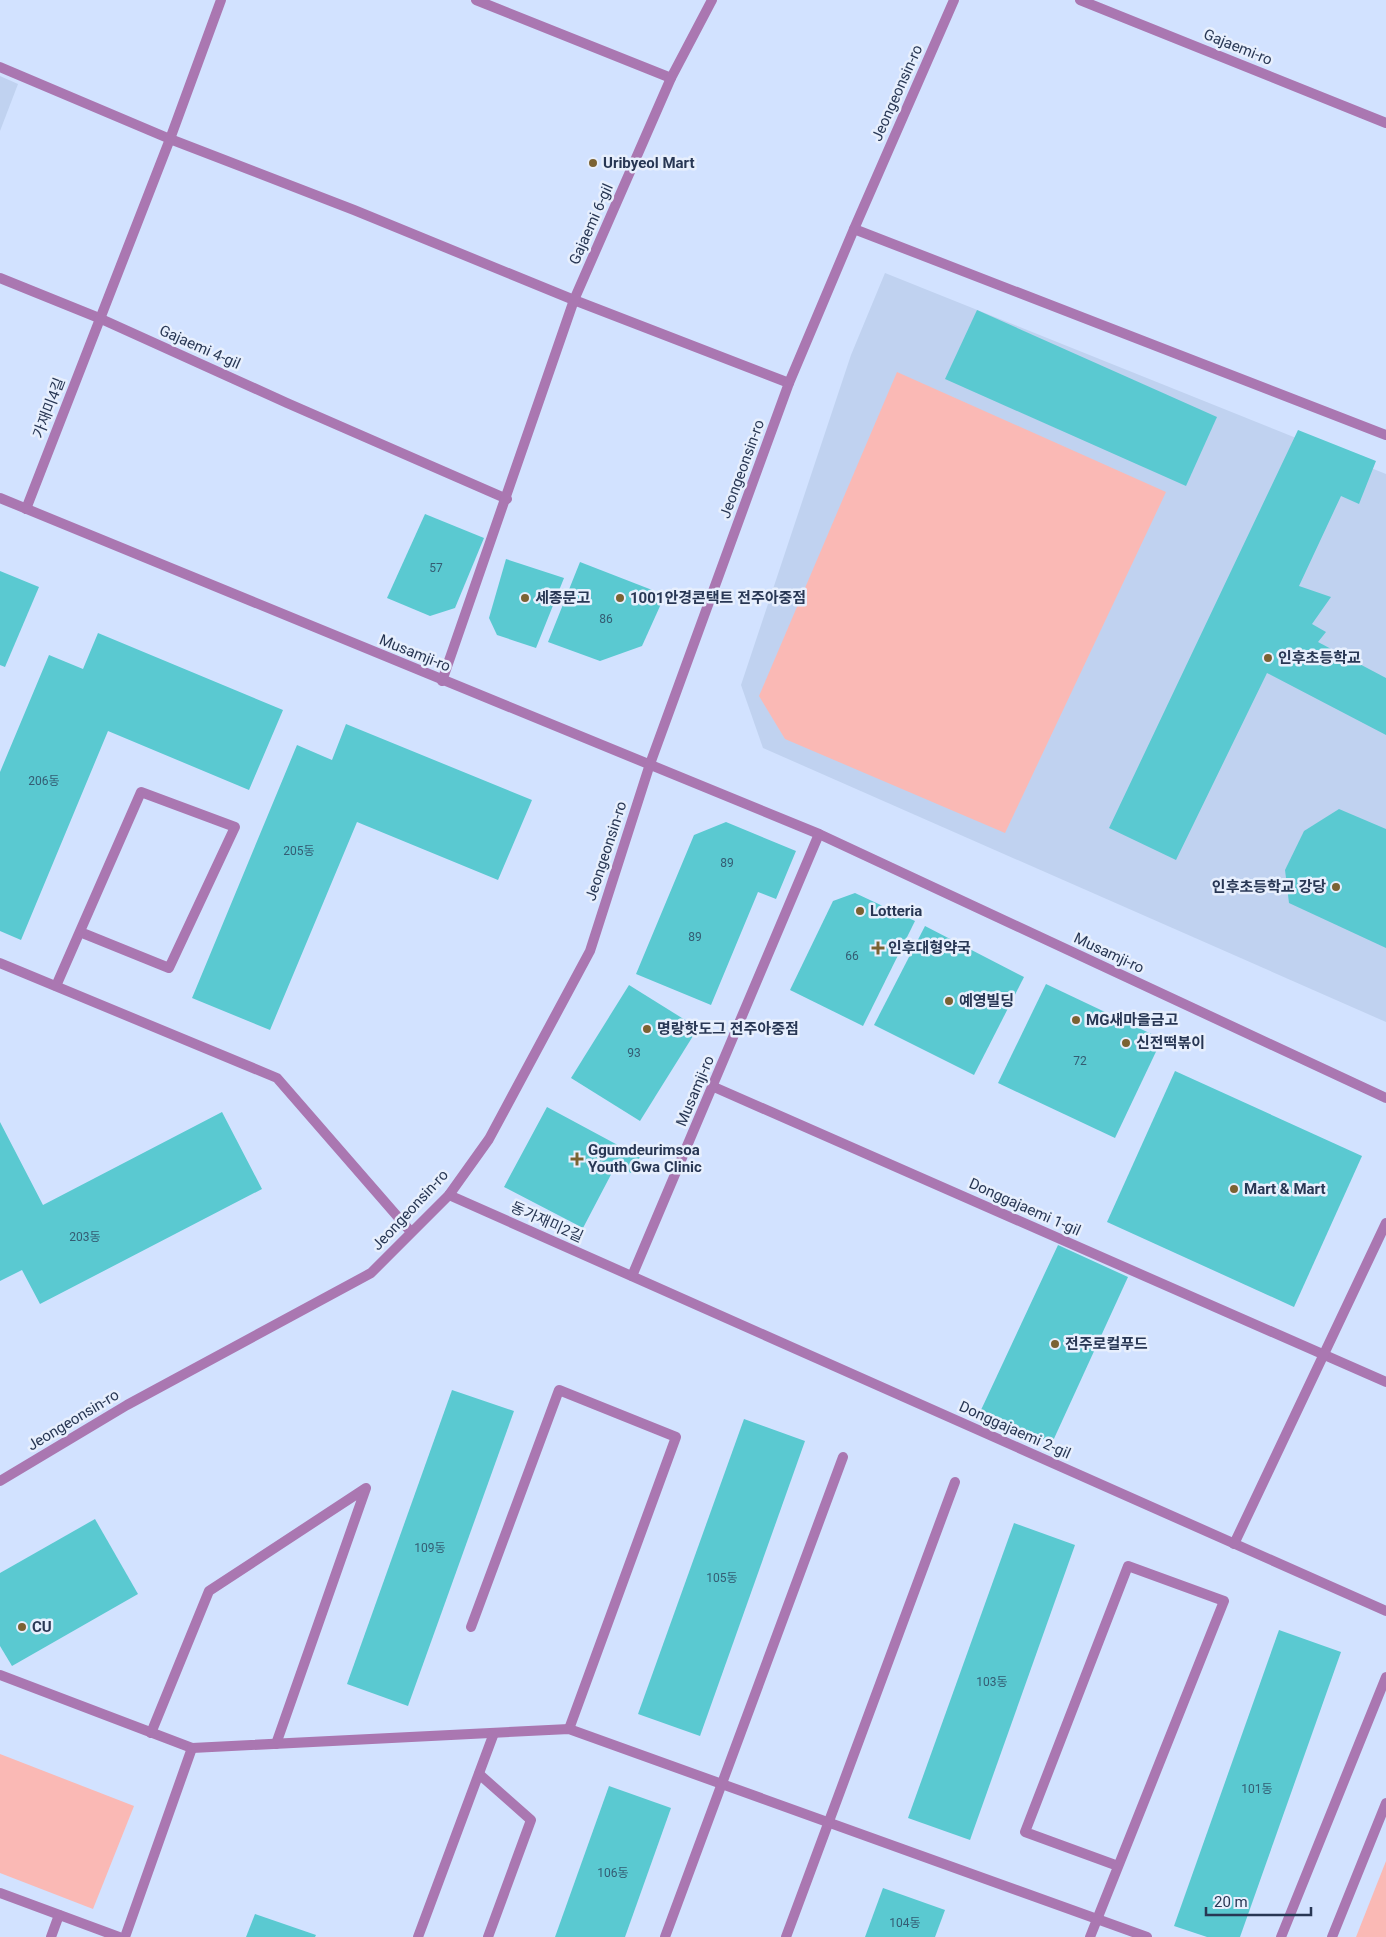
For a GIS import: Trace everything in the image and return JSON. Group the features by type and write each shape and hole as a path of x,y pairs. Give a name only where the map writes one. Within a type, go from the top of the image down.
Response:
{"street":[{"path":"99,318 170,139 220,0"},
{"path":"476,0 671,78"},
{"name":"Gajaemi 6-gil","path":"442,681 507,499 574,300 671,78 712,0"},
{"name":"Jeongeonsin-ro","path":"0,1482 127,1405 371,1273 449,1195 489,1139 590,951 650,764 789,382 954,0"},
{"name":"Gajaemi-ro","path":"1080,0 1386,123"},
{"path":"0,67 170,139 354,210 574,300 789,382"},
{"path":"854,229 1386,435"},
{"name":"Gajaemi 4-gil","path":"0,278 99,318 507,499"},
{"name":"가재미4길","path":"26,509 99,318"},
{"name":"Musamji-ro","path":"0,498 442,681 819,834 1386,1098"},
{"path":"56,986 141,792 235,827 170,968 80,932"},
{"name":"Musamji-ro","path":"632,1276 714,1087 819,834"},
{"path":"0,963 277,1078 412,1232"},
{"name":"Donggajaemi 1-gil","path":"714,1087 1386,1382"},
{"name":"동가재미2길","path":"449,1195 632,1276"},
{"path":"1234,1544 1386,1223"},
{"name":"Donggajaemi 2-gil","path":"632,1276 1386,1612"},
{"path":"471,1627 559,1390 676,1436 570,1729"},
{"path":"664,1937 843,1456"},
{"path":"786,1937 955,1482"},
{"path":"151,1733 209,1591 366,1488 276,1744"},
{"path":"1090,1937 1224,1602 1128,1566 1025,1832 1118,1866"},
{"path":"0,1676 192,1748 570,1729 1147,1937"},
{"path":"1281,1937 1386,1677"},
{"path":"418,1937 494,1733"},
{"path":"125,1937 192,1748"},
{"path":"479,1774 531,1820 488,1937"},
{"path":"1332,1937 1386,1803"},
{"path":"0,1893 119,1937"},
{"path":"51,1937 59,1915"}],"shaded area":[{"path":"0,76 18,84 0,131"},
{"path":"885,273 1386,474 1386,1022 763,748 741,685 851,355"},
{"path":"897,372 1166,492 1005,833 785,739 759,696"},
{"path":"0,1754 134,1806 93,1909 0,1873"},
{"path":"1386,1861 1386,1937 1356,1937"}],"building":[{"path":"977,310 1217,417 1186,486 945,379"},
{"name":"인후초등학교","path":"1298,430 1376,461 1359,504 1341,496 1299,586 1331,597 1312,624 1326,632 1318,642 1386,678 1386,735 1267,673 1176,860 1109,828"},
{"path":"425,514 484,538 455,608 430,616 387,598"},
{"name":"세종문고","path":"506,559 564,578 536,648 497,635 489,618"},
{"path":"580,562 665,595 642,646 600,661 548,642"},
{"path":"0,571 39,587 5,667 0,665"},
{"path":"98,633 283,710 249,790 108,731 21,940 0,931 0,772 49,655 83,669"},
{"path":"346,724 532,800 498,880 357,822 270,1030 192,998 297,745 332,760"},
{"name":"인후초등학교 강당","path":"1339,809 1386,829 1386,948 1289,903 1285,870 1304,831"},
{"path":"726,822 796,851 776,899 758,892 711,1005 636,974 694,835"},
{"path":"855,893 915,921 863,1026 790,990 833,901"},
{"name":"예영빌딩","path":"925,926 1024,977 974,1075 874,1025"},
{"path":"1046,984 1162,1039 1115,1138 998,1083"},
{"path":"629,985 698,1028 640,1121 571,1078"},
{"name":"Mart & Mart","path":"1175,1071 1362,1156 1294,1307 1107,1222"},
{"path":"547,1107 640,1157 631,1173 616,1165 583,1228 504,1187"},
{"path":"222,1112 262,1189 40,1304 22,1270 0,1281 0,1122 43,1205"},
{"name":"전주로컬푸드","path":"1058,1245 1128,1277 1052,1443 981,1410"},
{"path":"452,1390 514,1411 408,1706 347,1684"},
{"path":"744,1419 805,1441 700,1736 638,1714"},
{"path":"95,1519 138,1594 12,1666 0,1646 0,1573"},
{"path":"1014,1523 1075,1545 970,1840 908,1818"},
{"path":"1279,1630 1341,1652 1240,1937 1207,1937 1174,1926"},
{"path":"609,1786 671,1808 625,1937 555,1937"},
{"path":"883,1888 945,1910 935,1937 865,1937"},
{"path":"255,1914 316,1935 315,1937 246,1937"}],"place":[{"name":"Uribyeol Mart","path":"593,163"},
{"name":"세종문고","path":"525,598"},
{"name":"1001안경콘택트 전주아중점","path":"620,598"},
{"name":"인후초등학교","path":"1268,658"},
{"name":"인후초등학교 강당","path":"1336,887"},
{"name":"Lotteria","path":"860,911"},
{"name":"인후대형약국","path":"878,948"},
{"name":"예영빌딩","path":"949,1001"},
{"name":"MG새마을금고","path":"1076,1020"},
{"name":"명랑핫도그 전주아중점","path":"647,1029"},
{"name":"신전떡볶이","path":"1126,1043"},
{"name":"Ggumdeurimsoa Youth Gwa Clinic","path":"577,1159"},
{"name":"Mart & Mart","path":"1234,1189"},
{"name":"전주로컬푸드","path":"1055,1344"},
{"name":"CU","path":"22,1627"}]}
